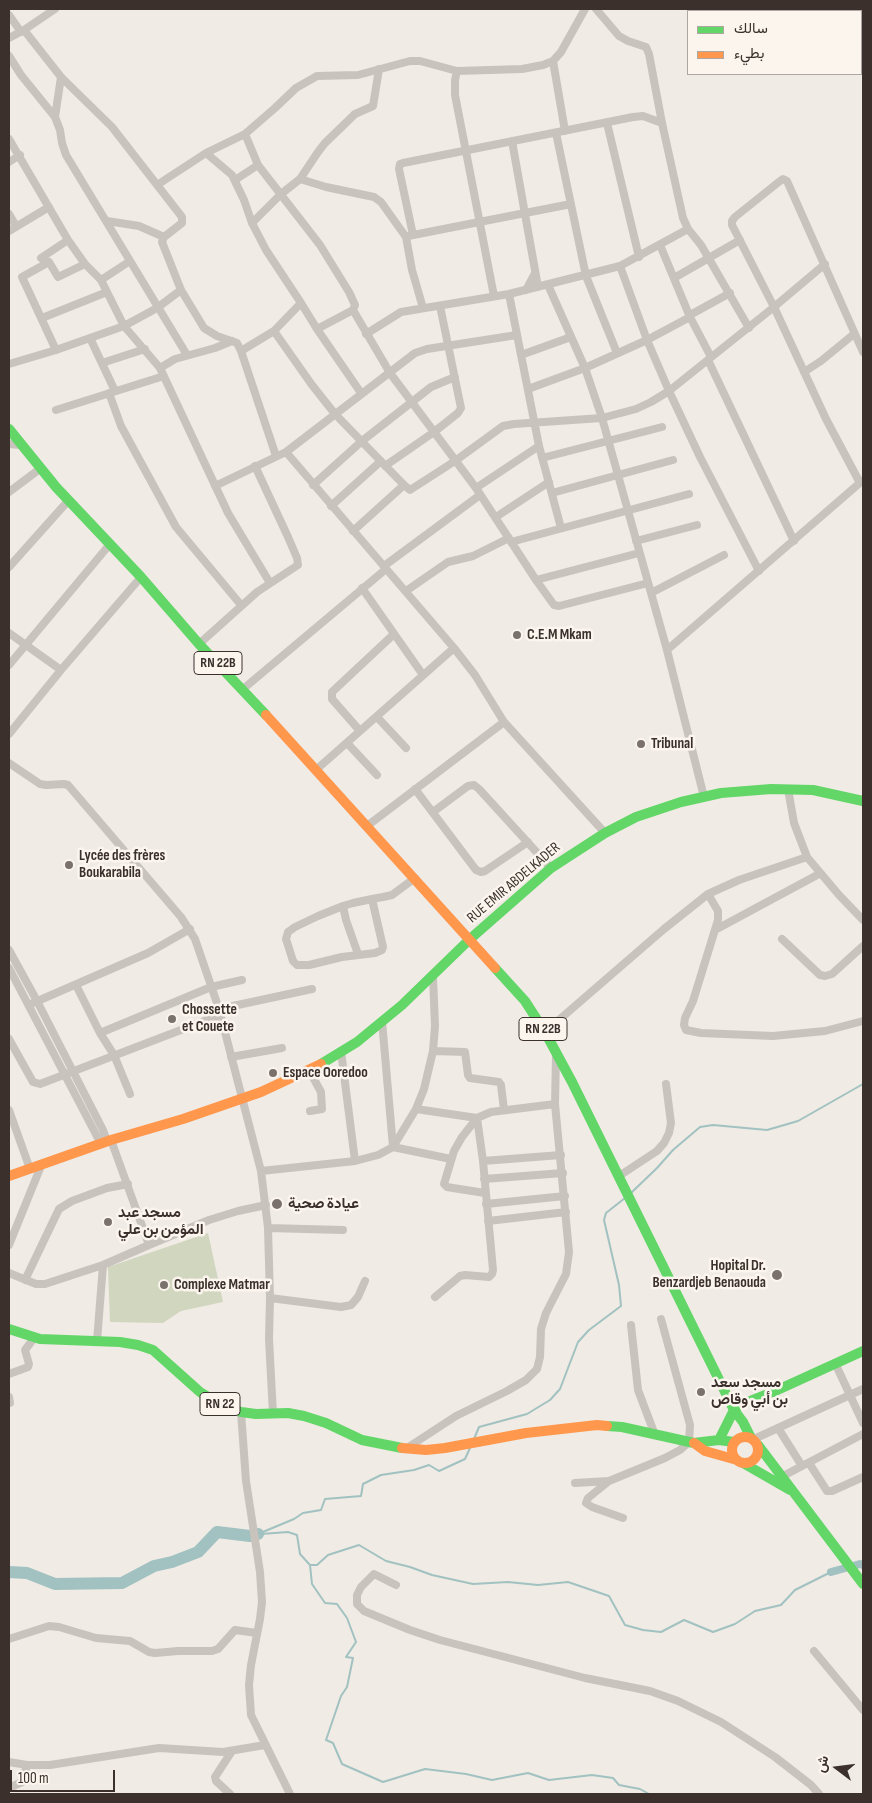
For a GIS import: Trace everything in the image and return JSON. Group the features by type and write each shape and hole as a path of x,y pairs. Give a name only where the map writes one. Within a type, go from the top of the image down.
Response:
{"main road":[{"name":"RN 22B","path":"9,429 20,445 68,500 141,577 199,644 317,769 526,1001 556,1051 733,1409 754,1441"},
{"name":"RUE EMIR ABDELKADER","path":"9,1176 106,1142 183,1119 261,1092 309,1070 357,1042 432,977 470,939 551,868 605,832 636,817 681,802 731,792 788,789 813,790 863,801"},
{"name":"RN 22","path":"9,1329 34,1338 120,1342 153,1350 200,1392 225,1407 241,1412 304,1416 326,1423 362,1440 406,1449 426,1450 474,1444 526,1433 597,1425 622,1427 691,1443 705,1451 740,1462 775,1480 793,1492"},
{"path":"719,1440 733,1409 863,1351"},
{"name":"RN 22B","path":"733,1409 731,1424 735,1442"},
{"path":"743,1437 754,1441 758,1453 755,1460 740,1462 732,1450 735,1442 743,1437"},
{"name":"RN 22","path":"691,1443 719,1440 735,1442"},
{"name":"RN 22","path":"754,1441 783,1476 793,1492 861,1581"}],"street":[{"path":"9,38 23,31 55,9"},
{"path":"157,185 206,153 244,134 301,84 317,76 358,75 410,61 420,61 457,71 522,69 543,65 553,61 561,52 585,9"},
{"path":"596,9 619,36 628,41 638,43 646,48 649,54 683,218 688,230 709,257 749,328"},
{"path":"9,16 61,76 112,127 183,219 182,223 164,238 162,243 181,290 202,326 207,331 237,343 276,456"},
{"path":"9,56 22,76 55,117 66,155 187,355"},
{"path":"553,61 565,131"},
{"path":"252,223 281,194 300,179 325,143 355,114 374,105 379,70"},
{"path":"457,71 454,87 494,296"},
{"path":"55,117 61,76"},
{"path":"423,308 412,270 399,169 400,164 643,116 662,123"},
{"path":"607,123 639,257"},
{"path":"556,133 586,276 617,353"},
{"path":"244,134 258,165 320,245 355,305 353,310 317,329"},
{"path":"9,139 68,240 85,264 101,280 124,326 160,368 228,513 270,583"},
{"path":"512,142 538,287"},
{"path":"206,153 223,166 235,180 252,223 266,250 361,393"},
{"path":"9,162 20,155"},
{"path":"235,180 258,165"},
{"path":"300,179 335,190 374,197 381,202 409,236"},
{"path":"667,650 861,482 826,418 774,307 732,225 732,221 743,210 783,179 787,181 863,352"},
{"path":"409,236 570,204"},
{"path":"9,214 12,228 49,207"},
{"path":"107,221 139,226 164,238"},
{"path":"366,334 401,312 509,294 620,266 688,230"},
{"path":"41,258 68,240"},
{"path":"674,278 740,240"},
{"path":"660,246 709,359 794,541"},
{"path":"56,350 22,277 49,262 58,277 85,264"},
{"path":"101,280 130,262"},
{"path":"274,331 335,414 404,486 412,489 503,426 602,418 636,409 669,391 749,328 825,264"},
{"path":"620,266 646,340 669,391 700,457 759,571"},
{"path":"526,290 534,273"},
{"path":"548,284 585,368 609,440 667,650 704,797"},
{"path":"9,364 124,326 157,308 181,290"},
{"path":"42,318 107,292"},
{"path":"528,389 585,368 646,340 730,293"},
{"path":"509,294 539,446 561,528"},
{"path":"241,351 274,331 302,303"},
{"path":"331,506 383,464 434,432 458,413 460,408 455,377 440,306"},
{"path":"353,310 390,373 496,517 554,605 559,606 648,583"},
{"path":"804,372 821,361 854,334"},
{"path":"215,486 286,452 415,353 427,349 517,335"},
{"path":"90,338 102,363 121,426 176,527 241,605"},
{"path":"521,355 571,338"},
{"path":"160,368 175,359 215,348 232,341"},
{"path":"102,363 145,349"},
{"path":"56,410 164,376"},
{"path":"313,485 362,441 431,387 455,377"},
{"path":"542,458 662,427"},
{"path":"9,444 20,445"},
{"path":"243,689 385,567 478,492 539,446"},
{"path":"286,452 454,648 475,675 504,722 605,832"},
{"path":"552,493 673,460"},
{"path":"199,644 241,605 298,564 298,558 255,466"},
{"path":"9,492 41,468"},
{"path":"496,517 549,482"},
{"path":"353,531 404,486"},
{"path":"406,591 448,562 473,556 510,540 689,494"},
{"path":"9,567 68,500"},
{"path":"636,541 697,526"},
{"path":"9,665 110,544"},
{"path":"536,580 639,552"},
{"path":"651,593 724,555"},
{"path":"9,734 141,577"},
{"path":"362,588 423,676"},
{"path":"9,633 61,670"},
{"path":"360,731 332,699 332,692 394,634"},
{"path":"317,769 454,648"},
{"path":"377,716 406,748"},
{"path":"367,826 504,722"},
{"path":"347,743 377,775"},
{"path":"9,763 40,784 68,785 181,917 190,929 200,953 220,1012 260,1171 266,1205 273,1414"},
{"path":"433,812 468,786 474,786 480,789 551,868"},
{"path":"415,789 476,870 485,871 528,842"},
{"path":"788,789 794,823 807,858 819,874 863,920"},
{"path":"545,1032 664,929 708,894 739,880 807,858"},
{"path":"715,930 819,874"},
{"path":"372,899 383,947 382,950 375,953 358,954 301,966 293,961 286,939 288,932 318,916 344,906 372,899 392,894 415,878"},
{"path":"708,894 718,911 715,930 693,1001 685,1018 684,1025 686,1030 701,1033 774,1036 825,1031 863,1021"},
{"path":"344,906 346,920 358,954"},
{"path":"29,1005 148,953 190,929"},
{"path":"782,939 820,975 825,976 832,974 863,946"},
{"path":"9,951 37,1001 69,1072"},
{"path":"9,968 69,1072 128,1184 149,1245"},
{"path":"260,1171 355,1161 378,1155 393,1147 416,1108 424,1089 435,1026 432,977"},
{"path":"100,1033 211,987 242,980"},
{"path":"76,985 100,1033 114,1054 130,1094"},
{"path":"9,1039 35,1084 40,1084 220,1012 312,990"},
{"path":"382,1021 393,1147"},
{"path":"231,1057 282,1048"},
{"path":"341,1051 355,1161"},
{"path":"432,1051 465,1052 470,1078 499,1082 504,1110"},
{"path":"406,1449 456,1416 526,1380 536,1369 540,1357 541,1329 546,1313 566,1274 569,1252 555,1104 556,1051"},
{"path":"309,1070 321,1092 322,1109 310,1110"},
{"path":"621,1180 657,1150 664,1143 669,1133 671,1124 666,1084"},
{"path":"485,1193 447,1187 444,1184 451,1159 462,1137 477,1118 492,1112 555,1104"},
{"path":"416,1108 477,1118"},
{"path":"9,1110 30,1170"},
{"path":"435,1297 460,1276 465,1274 489,1277 493,1270 477,1118"},
{"path":"393,1147 451,1159"},
{"path":"483,1161 561,1155"},
{"path":"9,1245 41,1166"},
{"path":"484,1179 563,1173"},
{"path":"26,1280 59,1209 72,1201 107,1188 128,1184"},
{"path":"486,1204 565,1196"},
{"path":"9,1273 36,1284 45,1284 103,1265 209,1220 266,1205"},
{"path":"488,1221 566,1212"},
{"path":"268,1228 343,1230"},
{"path":"97,1341 103,1265"},
{"path":"270,1298 351,1306 358,1297 365,1281"},
{"path":"623,1518 592,1507 586,1503 588,1498 609,1481 665,1458 691,1443 690,1425 661,1319"},
{"path":"631,1325 638,1390 655,1435"},
{"path":"9,1374 28,1366 25,1350 34,1338"},
{"path":"836,1363 863,1423"},
{"path":"754,1441 863,1389"},
{"path":"241,1412 246,1481 260,1572 262,1602 251,1664 250,1700 252,1715 265,1746 290,1794"},
{"path":"778,1428 827,1491 832,1491 863,1477"},
{"path":"783,1476 863,1434"},
{"path":"575,1482 609,1481"},
{"path":"396,1585 374,1574 357,1595 357,1604 364,1610 410,1630 440,1640 585,1678 650,1691 678,1701 721,1722 775,1757 811,1785 819,1794"},
{"path":"9,1639 49,1626 59,1627 96,1638 130,1640 149,1652 155,1653 212,1651 218,1649 235,1630 257,1633"},
{"path":"814,1651 863,1710"},
{"path":"9,1762 27,1765 50,1765 159,1748 232,1751 265,1746"},
{"path":"230,1794 215,1779 216,1774 232,1751"},
{"path":"9,1788 22,1782 27,1765"}],"green space":[{"name":"Complexe Matmar","path":"208,1233 223,1302 181,1311 163,1323 110,1322 108,1267"}],"waterway":[{"path":"631,1193 673,1150 700,1127 713,1125 767,1130 798,1121 863,1084"},
{"path":"474,1439 479,1427 527,1414 550,1400 560,1389 578,1342 589,1330 621,1306 619,1285 604,1220 606,1213 625,1198"},
{"path":"258,1534 294,1519 303,1513 321,1510 325,1499 361,1496 363,1484 381,1475 414,1470 429,1465 439,1471 465,1459 470,1448"},
{"path":"9,1572 27,1573 55,1584 122,1583 154,1566 172,1562 198,1552 217,1532 250,1536 258,1534"},
{"path":"261,1534 288,1532 297,1535 300,1554 310,1565 312,1584 325,1603 337,1604 347,1618 356,1642 346,1657 353,1658 347,1687 341,1696 326,1740 333,1743 342,1764 383,1782 425,1769 466,1774 492,1780 528,1773 549,1780 592,1775 613,1778 619,1785 640,1789 649,1794"},
{"path":"311,1565 317,1565 328,1555 359,1545 386,1561 432,1575 473,1584 508,1582 538,1585 568,1582 609,1596 625,1625 661,1632 684,1620 713,1632 735,1624 755,1611 781,1605 795,1590 831,1572"},
{"path":"831,1572 860,1564 863,1565"}],"traffic: fast":[{"path":"9,429 56,487 141,577 199,644 266,715"},
{"path":"321,1064 357,1042 402,1005 470,939 551,868 605,833 636,817 681,802 721,793 771,789 813,790 863,801"},
{"path":"495,968 525,1001 545,1032 572,1082 734,1410 751,1438"},
{"path":"9,1329 40,1339 120,1342 138,1345 153,1350 200,1392 225,1407 256,1414 288,1413 304,1416 326,1423 362,1440 402,1448"},
{"path":"733,1408 863,1351"},
{"path":"719,1440 734,1410"},
{"path":"607,1426 622,1427 694,1443 719,1440 734,1442"},
{"path":"758,1445 863,1584"},
{"path":"743,1463 790,1490"}],"traffic: slow":[{"path":"266,715 495,968"},
{"path":"9,1176 111,1140 183,1119 261,1092 321,1064"},
{"path":"402,1448 426,1450 445,1448 526,1433 597,1425 607,1426"},
{"path":"745,1437 754,1441 758,1450 754,1459 745,1463 736,1459 732,1450 736,1441 745,1437"},
{"path":"694,1443 705,1451 737,1460"}],"place":[{"name":"C.E.M Mkam","path":"517,635"},
{"name":"Tribunal","path":"641,744"},
{"name":"Lycée des frères Boukarabila","path":"69,865"},
{"name":"Chossette et Couete","path":"172,1019"},
{"name":"Espace Ooredoo","path":"273,1073"},
{"name":"عيادة صحية","path":"277,1204"},
{"name":"مسجد عبد المؤمن بن علي","path":"108,1222"},
{"name":"Hopital Dr. Benzardjeb Benaouda","path":"777,1275"},
{"name":"Complexe Matmar","path":"164,1285"},
{"name":"مسجد سعد بن أبي وقاص","path":"701,1392"}]}
